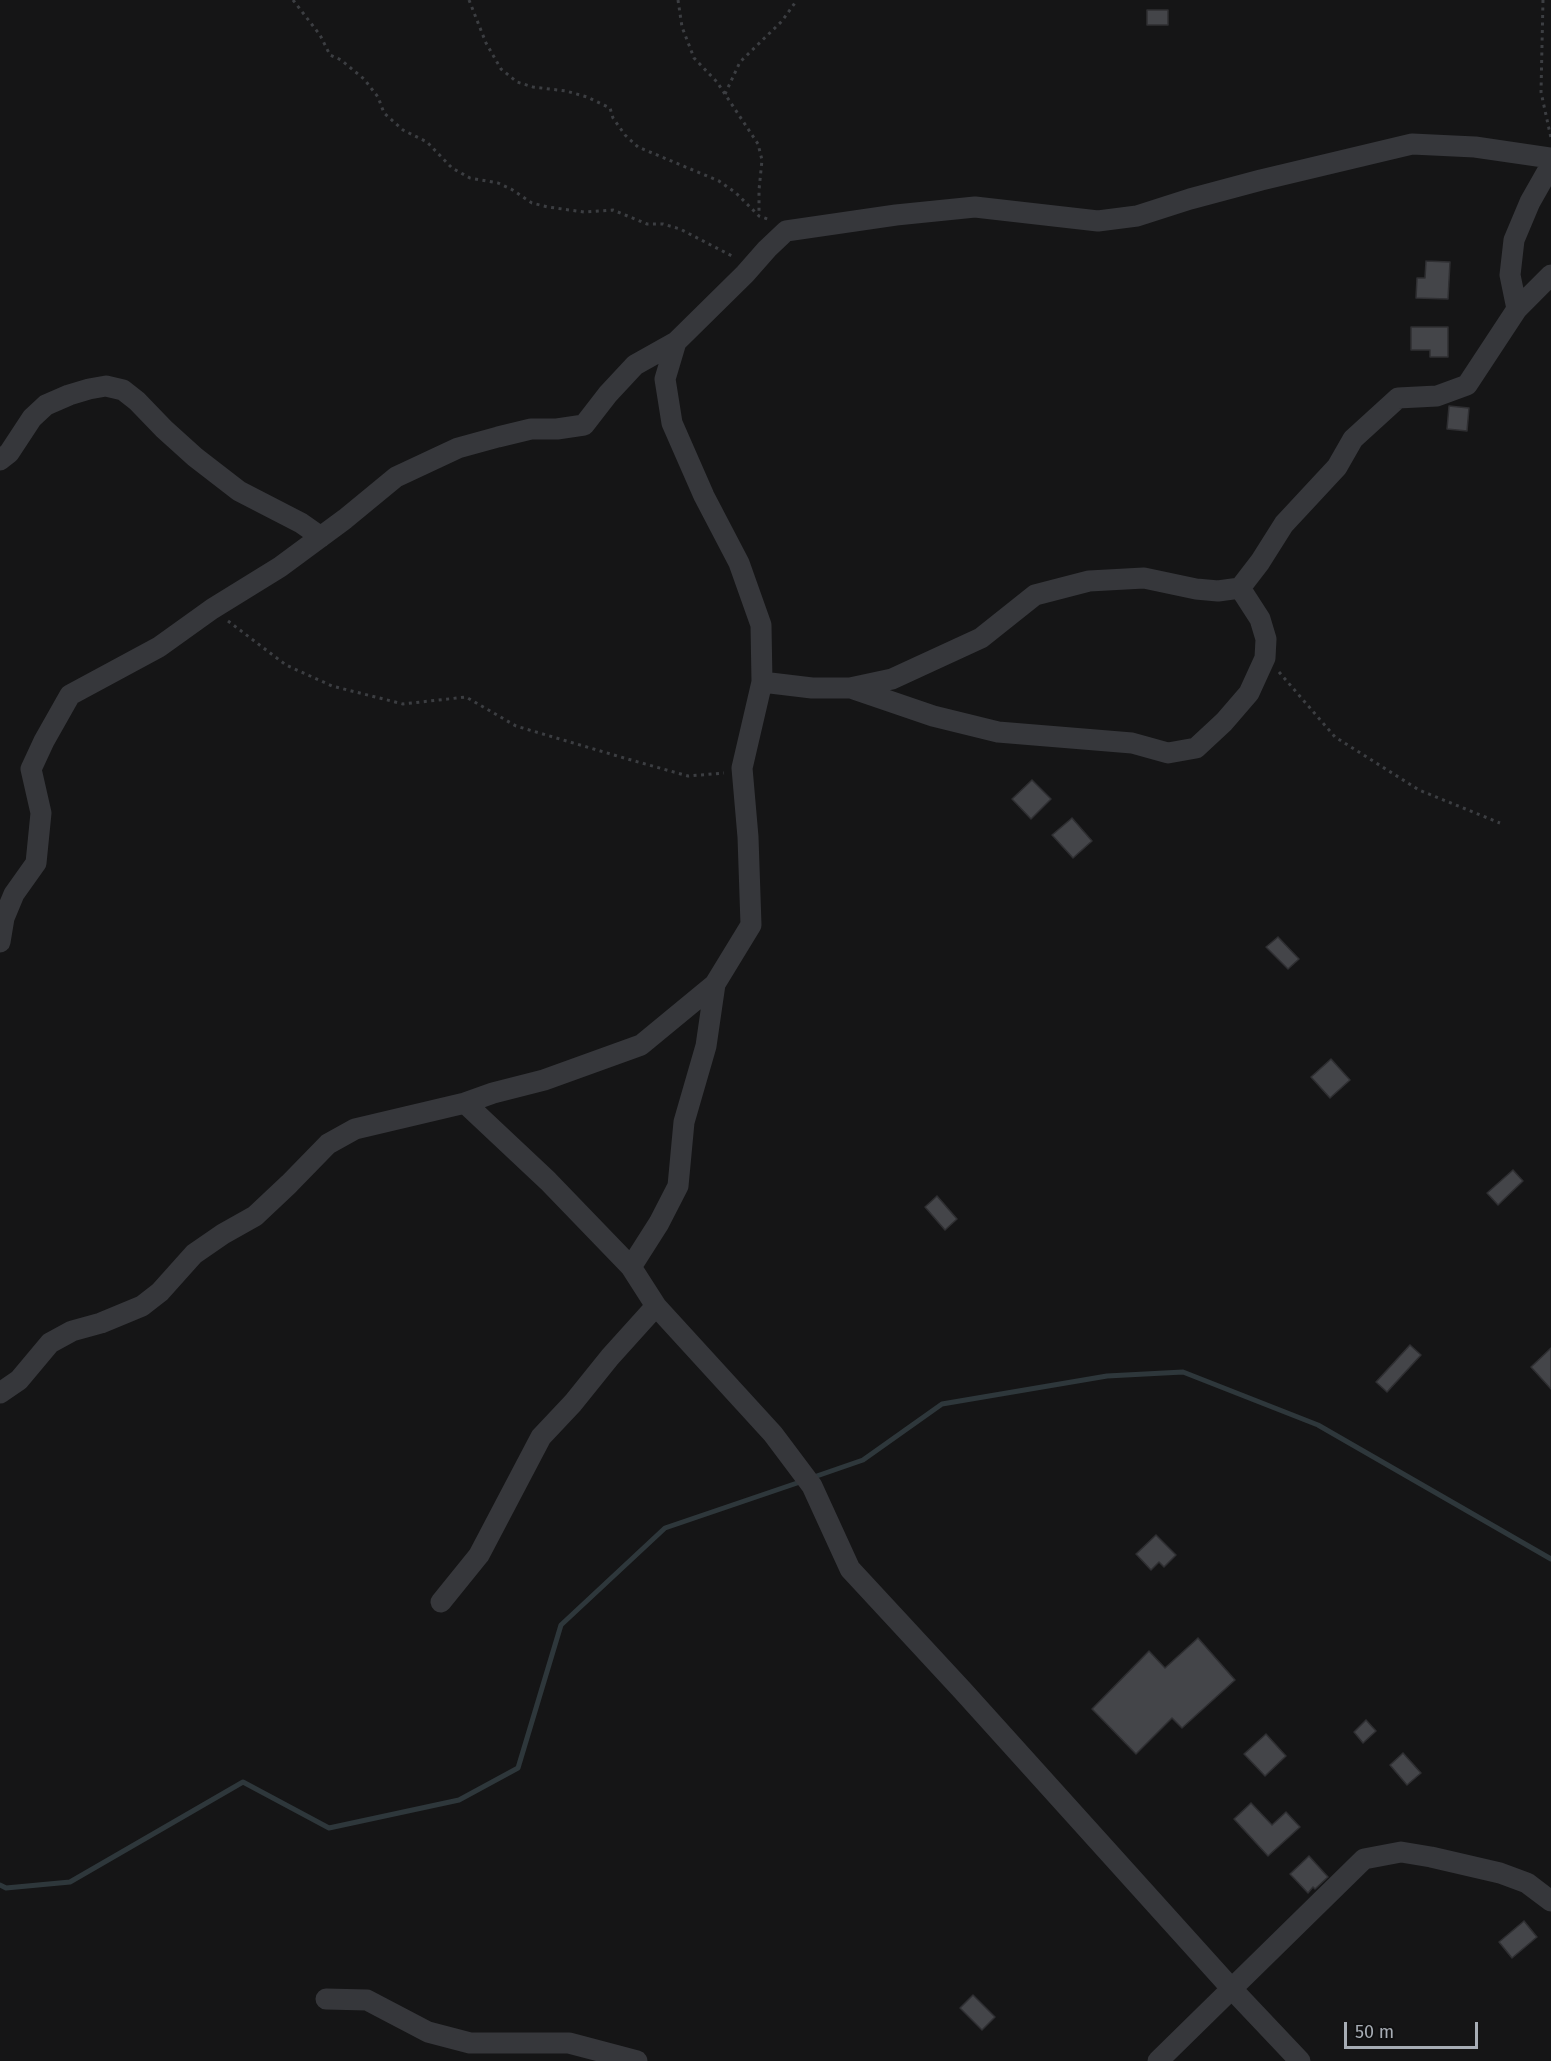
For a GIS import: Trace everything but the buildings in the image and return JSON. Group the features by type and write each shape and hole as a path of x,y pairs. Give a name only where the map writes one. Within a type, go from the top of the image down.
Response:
{"street":[{"path":"0,942 4,918 14,894 36,863 41,813 31,769 70,695 159,647 212,609 279,567 321,537 396,477 458,448 531,429 557,429 584,425 635,365 675,342 786,231 896,214 975,207 1098,221 1118,219 1137,216 1261,180 1412,144 1475,147 1551,158"},
{"path":"1517,309 1510,274 1514,240 1530,202 1551,165"},
{"path":"762,682 812,688 850,688 892,679 981,638 1035,596 1089,581 1144,578 1196,590 1218,591 1240,588 1284,524 1337,467 1353,438 1398,398 1437,396 1467,385 1517,309 1551,275"},
{"path":"0,1393 19,1380 51,1343 72,1330 101,1323 142,1305 160,1292 195,1254 223,1234 255,1216 328,1144 355,1129 465,1103 544,1080 642,1045 715,984 751,925 748,837 742,768 762,682 761,625 739,563 704,496 672,423 665,379 675,342"},
{"path":"0,460 9,453 32,418 46,405 89,389 106,387 123,390 137,400 195,457 239,490 301,522 321,537"},
{"path":"850,688 933,716 998,732 1132,742 1168,753 1196,748 1224,722 1249,693 1265,658 1266,639 1260,619 1240,588"},
{"path":"631,1267 678,1186 684,1122 706,1046 715,984"},
{"path":"465,1103 548,1181 631,1267 656,1306 773,1434 812,1486 850,1569 1300,2061"},
{"path":"441,1602 479,1555 541,1437 656,1306"},
{"path":"1158,2061 1364,1859 1401,1852 1431,1857 1500,1873 1527,1883 1551,1901"},
{"path":"326,1999 367,2000 428,2032 470,2043 568,2043 637,2061"}],"path":[{"path":"293,0 320,35 330,55 364,79 370,90 378,97 384,113 403,130 426,142 452,168 470,178 498,183 540,205 566,211 613,210 647,224 663,224 680,229 743,262 745,274"},
{"path":"469,0 486,43 501,69 517,82 533,87 566,91 587,97 610,108 613,118 625,135 638,147 719,182 736,193 759,216 786,231"},
{"path":"678,0 682,27 694,58 707,70 725,94 758,144 762,160 759,216"},
{"path":"725,94 740,63 782,21 797,0"},
{"path":"1543,0 1541,92 1551,140"},
{"path":"212,609 286,665 332,686 403,704 466,697 516,726 688,776 732,772 742,768"},
{"path":"1265,658 1335,737 1419,790 1500,823"}],"waterway":[{"path":"811,1478 863,1460 942,1404 1107,1376 1183,1372 1318,1425 1551,1559"},
{"path":"0,1885 6,1888 70,1882 243,1782 329,1828 459,1800 518,1768 561,1625 665,1528 803,1481"}]}
